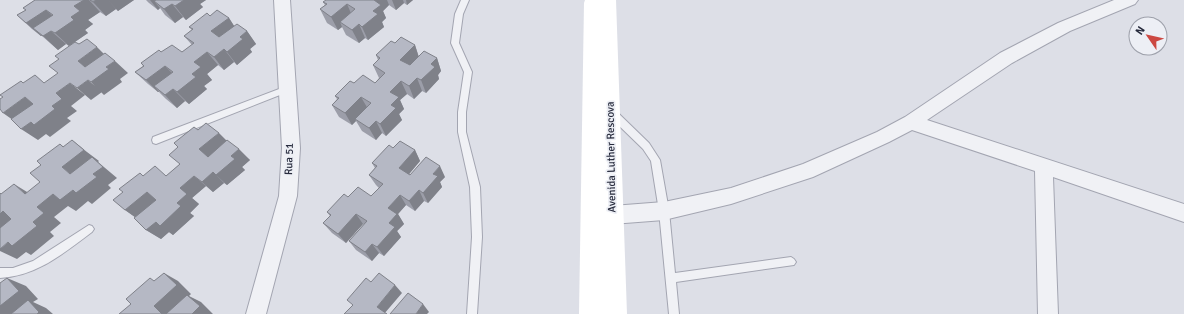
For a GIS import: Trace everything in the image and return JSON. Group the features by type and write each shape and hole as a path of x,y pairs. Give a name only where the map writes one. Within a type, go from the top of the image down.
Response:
{"main road":[{"name":"Avenida Luther Rescova","path":"592,0 592,314"},
{"name":"Avenida Luther Rescova","path":"607,0 614,314"}],"street":[{"name":"Rua 51","path":"256,314 288,196 291,148 282,0"},
{"path":"612,216 664,211 731,196 807,171 883,137 911,122 968,82 1006,58 1064,27 1130,0"},
{"path":"911,122 1184,213"},
{"path":"1044,167 1048,314"}],"lane":[{"path":"465,0 459,14 455,43 468,72 462,112 462,132 475,187 477,237 472,314"},
{"path":"156,140 287,89"},
{"path":"610,112 646,146 655,160 664,211 674,314"},
{"path":"0,272 13,273 35,266 89,229"},
{"path":"671,278 791,262"}],"building":[{"path":"35,0 84,0 74,6 80,11 71,17 74,20 55,33 51,31 43,36 33,28 53,15 46,10 26,23 17,15 26,10 23,8"},
{"path":"184,0 175,6 172,4 164,9 154,1"},
{"path":"326,0 374,0 381,5 373,11 378,14 362,27 359,24 352,30 340,22 355,9 347,4 331,17 320,9 327,4 323,2"},
{"path":"217,10 229,18 211,31 219,37 237,24 247,31 240,37 243,39 227,52 224,49 214,57 207,52 194,62 201,67 192,74 196,77 177,92 173,89 165,95 154,86 173,72 165,66 146,80 135,72 144,66 141,63 159,50 161,52 172,45 182,52 194,43 184,36 193,29 189,27 207,13 210,16"},
{"path":"401,37 415,45 400,60 410,65 424,51 437,58 431,64 435,67 421,80 417,78 409,86 401,81 390,92 399,97 391,105 396,108 380,124 376,121 369,128 355,119 371,103 361,97 345,113 332,105 339,98 335,96 350,81 354,83 363,75 375,83 385,73 373,65 380,58 376,55 391,41 395,43"},
{"path":"87,39 97,47 78,61 85,67 105,53 115,61 106,67 109,69 91,82 88,80 77,88 70,83 56,93 62,99 52,106 55,109 34,125 31,122 21,129 11,119 33,104 25,97 3,113 0,109 0,99 3,97 0,95 21,81 23,83 35,75 44,83 58,73 49,66 59,59 55,56 75,42 79,44"},
{"path":"206,123 219,133 199,149 208,157 227,140 239,149 231,156 235,159 216,175 213,172 202,182 194,176 180,188 187,194 177,203 181,206 160,226 156,222 146,230 134,218 156,200 147,192 125,210 113,200 123,192 119,189 140,173 143,176 155,166 166,176 180,164 169,155 178,147 174,143 194,127 198,130"},
{"path":"72,140 84,150 62,167 70,174 92,157 103,167 93,174 97,177 76,193 73,190 60,200 53,194 37,207 44,213 33,222 37,226 12,246 8,242 0,249 0,228 11,219 3,211 0,214 0,193 1,194 14,184 25,194 40,182 30,173 41,165 37,161 60,144 63,147"},
{"path":"400,141 415,150 399,168 410,175 426,157 440,166 433,174 438,176 423,193 419,190 409,201 400,195 388,208 397,214 389,223 395,227 377,247 372,244 365,252 349,241 367,221 356,214 338,234 323,223 331,215 327,212 344,194 348,197 358,187 371,196 383,184 369,175 377,166 372,163 389,145 393,148"},
{"path":"164,273 177,285 154,306 162,314 119,314 131,304 126,299 150,278 154,281"},
{"path":"379,273 395,285 377,307 387,314 344,314 353,305 347,300 366,278 371,282"},
{"path":"7,278 19,291 0,306 0,283"},
{"path":"408,293 423,304 416,314 390,314"},
{"path":"187,295 200,306 192,314 166,314"},
{"path":"28,300 39,312 37,314 11,314"}]}
